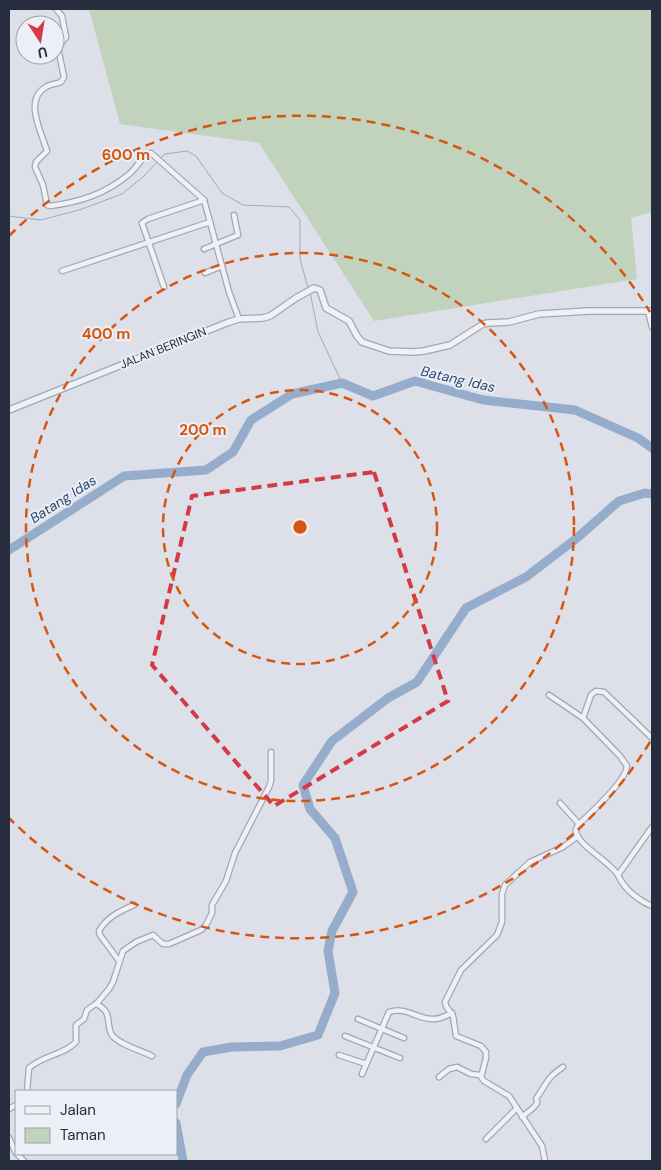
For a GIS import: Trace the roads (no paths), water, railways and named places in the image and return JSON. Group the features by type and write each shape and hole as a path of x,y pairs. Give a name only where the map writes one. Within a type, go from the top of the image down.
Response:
{"street":[{"path":"56,9 62,16 66,37 58,48 64,77 61,82 43,88 38,94 35,104 38,122 47,151 36,162 35,167 43,185 47,205 79,202 104,192 134,170 151,153 204,200 239,319"},
{"path":"164,287 148,243 143,222 204,200"},
{"path":"204,249 238,235 234,215"},
{"path":"62,271 210,222"},
{"path":"205,273 222,266"},
{"name":"JALAN BERINGIN","path":"9,410 239,319 267,317 314,288 320,290 326,308 348,321 359,339 368,344 394,351 419,352 440,348 450,345 483,324 509,322 539,314 589,311 650,311"},
{"path":"650,311 652,327"},
{"path":"583,718 591,695 596,691 604,692 652,738"},
{"path":"549,695 583,718 620,756 627,766 624,775 598,806 578,824 576,829 578,836 610,865 627,889 639,899 652,906"},
{"path":"27,1090 29,1068 49,1055 62,1052 74,1044 77,1039 76,1025 84,1019 87,1010 96,1004 113,982 119,961 126,949 148,936 155,936 166,945 206,926 212,913 212,904 226,881 235,853 269,787 271,781 271,752"},
{"path":"560,803 578,824"},
{"path":"618,875 652,828"},
{"path":"480,1075 486,1058 486,1052 480,1046 456,1036 452,1013 445,1002 457,976 470,960 493,940 500,929 503,917 502,894 506,885 530,862 564,847 578,836"},
{"path":"119,961 99,931 104,923 115,914 134,905"},
{"path":"96,1004 107,1015 113,1036 152,1056"},
{"path":"362,1074 387,1014 394,1010 430,1019 440,1018 452,1013"},
{"path":"358,1018 404,1038"},
{"path":"344,1036 400,1058"},
{"path":"339,1055 366,1064"},
{"path":"439,1077 449,1069 457,1067 471,1074 480,1075 484,1081 506,1094 542,1146 545,1161"},
{"path":"522,1117 536,1104 537,1096 542,1091 544,1083 548,1078 563,1067"},
{"path":"486,1139 517,1108"},
{"path":"9,1138 15,1152"}],"waterway":[{"path":"161,158 165,154 187,151 196,156 222,193 243,205 289,207 300,220 300,259 308,288"},
{"path":"9,216 41,220 79,210 122,194 144,176 158,161"},
{"path":"310,292 318,332 342,383"},
{"name":"Batang Idas","path":"9,550 124,476 206,470 233,452 251,420 292,394 342,383 373,396 415,381 483,400 575,410 638,438 652,448"},
{"path":"178,1099 187,1075 203,1052 232,1047 280,1046 318,1035 335,993 328,951 332,931 353,892 335,838 310,809 303,785 332,741 388,698 417,682 466,608 526,577 577,538 619,501 645,493 652,494"},
{"path":"178,1134 183,1161"}]}
